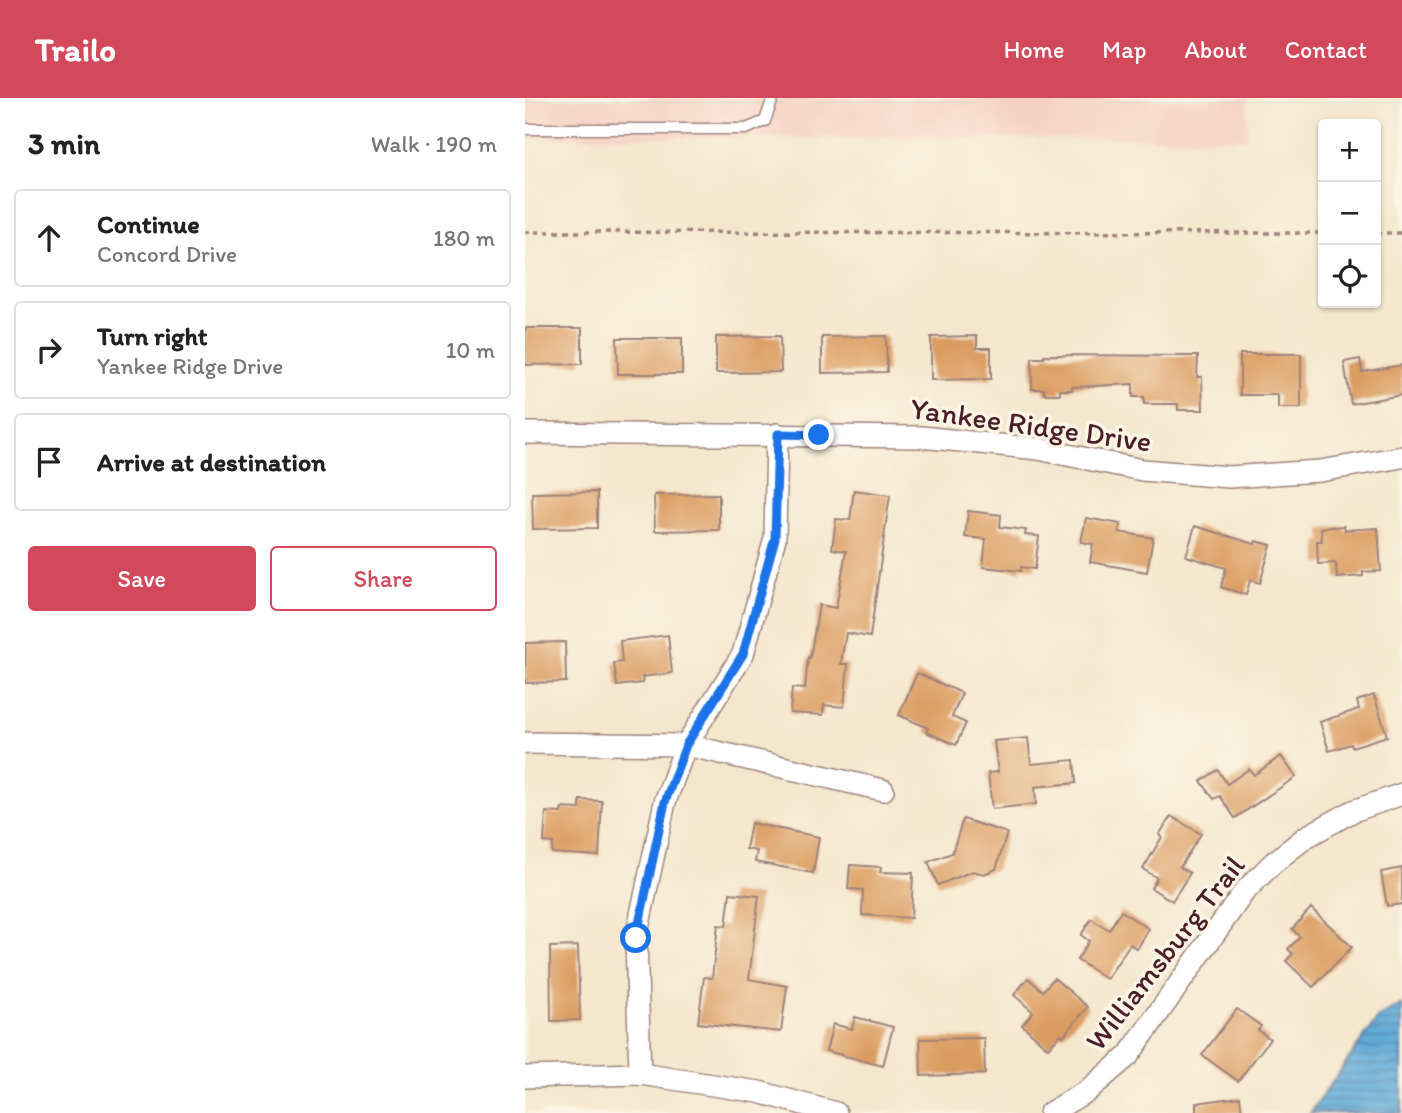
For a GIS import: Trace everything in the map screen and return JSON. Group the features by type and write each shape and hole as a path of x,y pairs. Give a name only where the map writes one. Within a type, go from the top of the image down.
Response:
{"street":[{"name":"Yankee Ridge Drive","path":"525,433 778,434 964,440 1038,449 1142,470 1229,477 1320,471 1402,457"},
{"path":"640,1074 636,938 665,802 686,745 743,654 775,538 778,434"},
{"path":"525,743 686,745 883,790"},
{"name":"Williamsburg Trail","path":"1050,1113 1087,1091 1128,1056 1244,892 1273,863 1305,837 1353,811 1402,794"},
{"path":"525,1077 640,1074 759,1092 836,1113"}],"lane":[{"path":"525,129 746,129 765,121 773,98"}],"path":[{"path":"525,232 1318,233"},
{"path":"1381,233 1402,233"}],"shaded area":[{"path":"525,98 1247,98 1248,139 525,137"}],"water":[{"path":"1402,1004 1402,1113 1310,1113 1378,1018"}],"building":[{"path":"525,328 582,328 582,364 525,365"},
{"path":"780,336 781,372 716,373 716,337"},
{"path":"886,336 887,372 822,373 822,337"},
{"path":"977,336 977,348 991,348 991,379 931,380 931,337"},
{"path":"617,338 682,338 682,374 618,374"},
{"path":"1240,354 1301,354 1301,408 1278,408 1278,395 1240,395"},
{"path":"1044,355 1198,356 1197,377 1202,377 1203,410 1178,410 1178,404 1144,404 1144,397 1133,397 1133,384 1072,387 1072,390 1060,390 1060,394 1044,394 1044,389 1032,389 1032,358 1044,358"},
{"path":"1360,359 1362,372 1402,365 1402,395 1351,404 1344,362"},
{"path":"854,490 890,495 870,637 846,633 841,664 848,664 844,707 824,705 823,715 790,713 792,688 805,689 808,657 810,658 819,605 836,608 846,551 832,549 836,519 850,520"},
{"path":"597,492 597,528 533,529 532,493"},
{"path":"719,494 719,530 655,531 654,495"},
{"path":"968,511 1001,515 1000,527 1026,530 1025,535 1039,536 1035,569 1021,567 1021,571 983,567 986,539 965,537"},
{"path":"1086,518 1121,524 1119,532 1153,538 1147,572 1090,562 1093,544 1081,542"},
{"path":"1195,526 1255,544 1256,541 1271,545 1260,583 1250,580 1246,595 1221,587 1226,568 1186,556"},
{"path":"1344,526 1345,530 1378,528 1381,571 1363,572 1363,576 1337,578 1336,563 1318,564 1317,541 1322,541 1321,528"},
{"path":"668,635 672,673 642,677 643,683 617,686 614,663 622,662 620,641"},
{"path":"565,642 566,682 525,683 525,643"},
{"path":"917,673 962,693 952,717 966,723 956,745 926,732 928,728 899,715"},
{"path":"1374,695 1387,736 1329,751 1320,722 1359,709 1357,701"},
{"path":"1028,738 1031,764 1074,760 1076,783 1035,787 1036,804 992,809 988,773 998,772 994,741"},
{"path":"1281,756 1296,777 1235,818 1220,796 1214,799 1201,781 1218,770 1227,784 1249,769 1254,775"},
{"path":"580,800 602,801 599,856 552,853 553,843 544,842 546,812 561,813 562,808 580,809"},
{"path":"1171,816 1201,834 1180,867 1190,873 1172,901 1151,888 1157,878 1143,869"},
{"path":"963,819 1007,833 996,869 984,874 973,871 938,885 928,862 952,853"},
{"path":"751,823 819,837 813,873 755,862 757,851 746,849"},
{"path":"850,865 881,867 880,872 913,873 911,918 862,915 863,890 848,889"},
{"path":"1402,868 1402,904 1387,906 1381,872"},
{"path":"730,893 759,896 749,979 787,986 781,1032 698,1023 704,977 712,978 718,925 726,926"},
{"path":"1311,908 1352,947 1313,987 1286,961 1293,954 1288,949 1300,937 1292,929"},
{"path":"1121,911 1149,929 1137,949 1130,944 1107,979 1077,960 1089,941 1081,935 1091,919 1109,930"},
{"path":"578,946 580,1020 551,1021 550,947"},
{"path":"1028,978 1043,991 1054,978 1088,1007 1063,1036 1061,1034 1048,1048 1022,1025 1033,1012 1014,995"},
{"path":"1237,1009 1261,1026 1258,1030 1270,1039 1238,1081 1202,1055"},
{"path":"855,1017 893,1027 883,1066 826,1051 833,1024 852,1029"},
{"path":"984,1038 985,1074 921,1076 920,1039"},
{"path":"1240,1097 1242,1113 1196,1113 1196,1103"}],"route":[{"path":"636,938 665,802 686,745 743,654 775,538 778,434 819,435"}]}
